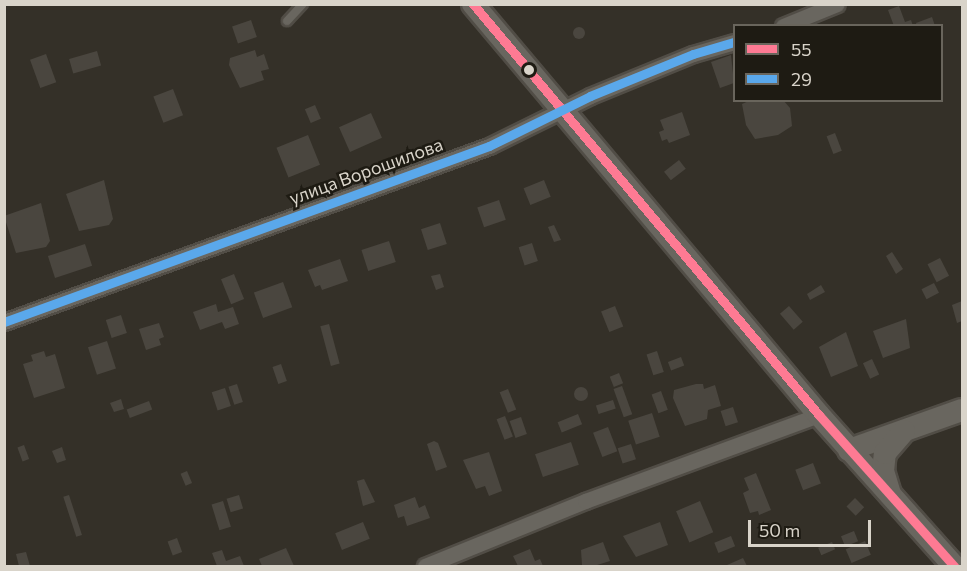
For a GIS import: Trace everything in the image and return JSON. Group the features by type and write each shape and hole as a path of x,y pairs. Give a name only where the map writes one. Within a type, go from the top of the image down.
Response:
{"main road":[{"path":"473,4 819,415 954,567"},
{"path":"849,450 963,410"},
{"path":"893,501 885,483 883,463 890,444 905,430"}],"street":[{"path":"788,24 837,4"},
{"name":"улица Ворошилова","path":"4,322 489,146 561,110 662,66 733,43"},
{"path":"425,567 585,501 819,415"}],"lane":[{"path":"287,21 303,4"}],"building":[{"path":"899,6 905,22 911,20 912,24 893,24 888,10"},
{"path":"932,17 934,24 916,24"},
{"path":"251,20 257,37 238,44 232,27"},
{"path":"581,27 585,33 581,39 577,39 573,31"},
{"path":"255,50 257,57 264,54 269,69 261,71 264,80 240,88 229,65 230,58"},
{"path":"97,51 101,65 73,73 69,59"},
{"path":"46,54 56,82 40,88 30,60"},
{"path":"731,55 733,83 720,88 711,62"},
{"path":"173,89 183,115 163,123 153,97"},
{"path":"785,102 790,108 792,126 778,135 755,139 746,125 742,104"},
{"path":"315,105 321,119 311,123 305,109"},
{"path":"682,112 690,135 669,143 667,139 662,141 659,132 664,130 660,120"},
{"path":"371,113 382,138 350,152 339,127"},
{"path":"835,133 842,151 833,154 827,136"},
{"path":"308,135 320,165 288,177 276,148"},
{"path":"679,160 686,169 671,180 664,172"},
{"path":"104,180 113,219 109,225 79,231 66,194"},
{"path":"544,180 551,197 530,205 524,188"},
{"path":"499,200 506,220 484,227 477,207"},
{"path":"41,203 50,241 46,247 16,253 4,216"},
{"path":"440,223 447,244 428,250 421,229"},
{"path":"554,225 561,240 554,242 548,227"},
{"path":"389,241 396,262 368,271 361,250"},
{"path":"532,243 538,261 525,265 519,247"},
{"path":"85,244 92,266 55,278 48,256"},
{"path":"892,252 903,269 896,274 886,256"},
{"path":"940,258 949,276 937,282 928,264"},
{"path":"340,259 348,281 322,290 320,285 315,287 308,270"},
{"path":"234,274 244,299 231,304 221,279"},
{"path":"440,274 444,287 436,290 431,276"},
{"path":"283,282 292,307 263,318 254,293"},
{"path":"934,283 939,293 927,299 922,289"},
{"path":"821,285 825,292 810,300 807,294"},
{"path":"962,301 962,321 957,323 952,305"},
{"path":"216,304 218,312 233,307 239,324 225,329 222,322 200,330 193,312"},
{"path":"615,306 623,326 609,332 601,312"},
{"path":"789,306 803,322 794,330 780,314"},
{"path":"121,315 127,333 112,338 106,320"},
{"path":"906,319 910,348 883,358 873,331"},
{"path":"159,323 164,337 159,339 161,345 146,350 139,329"},
{"path":"329,324 340,364 331,366 320,326"},
{"path":"846,332 858,366 831,377 819,347"},
{"path":"107,341 116,369 97,375 88,347"},
{"path":"44,351 46,357 55,354 65,388 34,398 23,364 33,361 31,355"},
{"path":"657,351 664,372 653,375 647,354"},
{"path":"681,357 684,365 671,370 668,362"},
{"path":"872,359 879,374 870,379 863,363"},
{"path":"281,364 287,381 278,384 272,367"},
{"path":"619,373 623,383 614,387 610,377"},
{"path":"237,384 243,402 234,405 228,387"},
{"path":"703,384 704,389 715,385 721,406 708,410 707,419 685,426 673,398 674,390"},
{"path":"622,386 632,414 624,417 614,389"},
{"path":"578,387 584,387 588,394 584,401 578,401 574,397 574,391"},
{"path":"225,388 231,406 218,410 212,392"},
{"path":"508,389 516,409 508,413 500,392"},
{"path":"661,391 668,410 658,413 652,394"},
{"path":"121,399 124,409 114,412 110,403"},
{"path":"613,400 616,409 599,414 596,406"},
{"path":"149,401 152,409 130,418 127,410"},
{"path":"733,407 738,422 726,426 721,411"},
{"path":"652,413 660,437 636,445 628,421"},
{"path":"578,414 582,424 562,432 558,422"},
{"path":"505,416 513,437 504,440 497,419"},
{"path":"521,417 527,434 516,438 510,421"},
{"path":"608,427 617,451 602,457 593,433"},
{"path":"434,441 438,443 447,467 436,471 427,444"},
{"path":"571,442 579,465 543,477 535,454"},
{"path":"631,444 636,459 623,464 618,448"},
{"path":"24,445 29,459 23,461 17,447"},
{"path":"62,447 66,460 57,463 52,451"},
{"path":"489,452 502,491 489,496 485,486 476,489 463,460"},
{"path":"813,463 821,484 803,490 795,470"},
{"path":"187,471 192,483 186,486 181,474"},
{"path":"756,473 771,510 759,515 758,511 750,513 743,493 749,490 744,478"},
{"path":"364,479 375,502 363,506 357,481"},
{"path":"69,495 82,535 76,537 63,497"},
{"path":"239,495 243,508 231,512 227,499"},
{"path":"415,497 419,508 425,505 430,518 407,526 404,516 398,518 394,505"},
{"path":"855,498 864,507 856,516 847,506"},
{"path":"223,501 231,527 219,530 212,505"},
{"path":"700,501 713,532 689,542 676,511"},
{"path":"363,522 370,539 342,550 335,533"},
{"path":"660,522 668,545 636,557 623,536"},
{"path":"854,531 858,541 845,546 841,536"},
{"path":"731,536 735,546 718,553 714,543"},
{"path":"177,538 182,552 173,556 168,541"},
{"path":"865,541 871,555 852,563 846,549"},
{"path":"603,542 610,561 594,566 582,565 581,550"},
{"path":"832,542 835,549 821,555 818,548"},
{"path":"286,548 294,566 262,566 259,559"},
{"path":"530,549 535,561 540,559 543,566 518,566 513,556"},
{"path":"222,550 226,561 240,556 244,566 217,566 212,553"},
{"path":"26,552 30,566 19,566 16,554"},
{"path":"743,558 747,566 727,566 727,565"}],"transit line":[{"name":"55","path":"473,4 819,415 954,566"},
{"name":"29","path":"4,322 489,146 590,96 693,54 733,42"}]}
